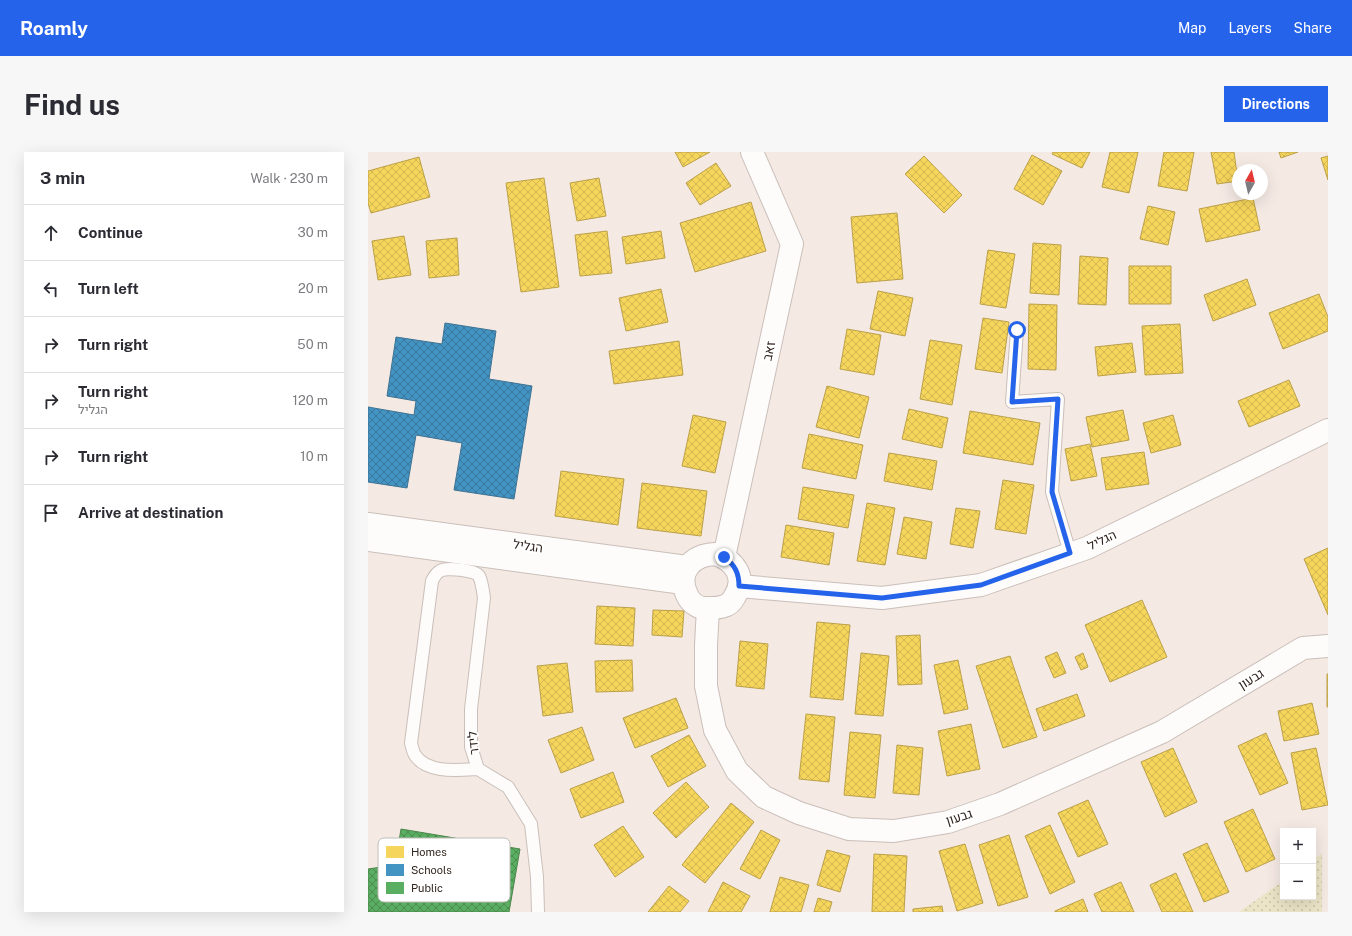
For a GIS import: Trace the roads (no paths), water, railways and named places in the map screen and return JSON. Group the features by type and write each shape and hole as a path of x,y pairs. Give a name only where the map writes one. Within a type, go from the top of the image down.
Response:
{"street":[{"name":"זאב","path":"724,557 792,244 752,152"},
{"name":"הגליל","path":"739,586 882,598 981,585 1087,548 1328,430"},
{"path":"1304,442 1328,449"},
{"name":"הגליל","path":"368,524 685,575"},
{"name":"הגליל","path":"368,540 685,575"},
{"path":"705,554 715,554 724,557 735,567 739,576 738,591 733,600 726,606 702,608 687,596 685,575 696,558 705,554"},
{"name":"גבעון","path":"708,608 706,686 715,730 737,770 764,797 799,813 849,829 894,831 948,822 1000,804 1162,732 1303,648 1328,646"}],"lane":[{"path":"1017,330 1012,402 1058,399 1052,492 1070,553"},
{"name":"לידר","path":"478,769 471,747 471,708 484,598 478,575 474,572 446,569 440,570 432,581 411,743 415,755 422,762 434,767 451,771 478,769 508,787 531,824 537,878 538,912"}]}
